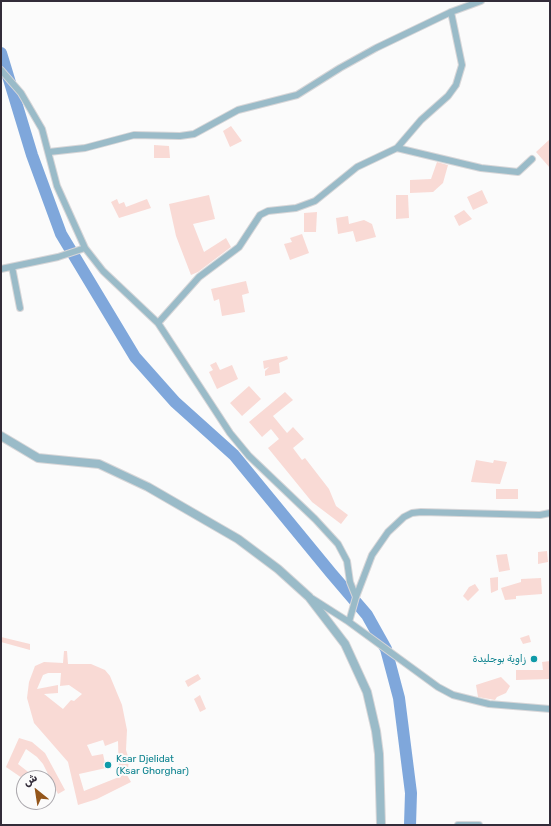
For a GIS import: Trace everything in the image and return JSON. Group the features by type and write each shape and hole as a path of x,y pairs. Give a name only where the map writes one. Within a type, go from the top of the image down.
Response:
{"street":[{"path":"49,152 85,148 134,134 180,136 194,134 238,110 297,95 340,68 376,48 451,12 481,1"},
{"path":"158,323 199,277 239,247 260,215 268,211 296,208 309,204 321,197 357,167 397,148 421,120 448,96 459,79 461,58 451,12"},
{"path":"1,70 21,93 36,117 49,152 57,186 85,248 103,271 158,323 230,433 249,456 315,519 338,544 347,561 350,582 356,597"},
{"path":"397,148 481,168 518,172 532,159"},
{"path":"1,269 58,257 85,248"},
{"path":"12,267 20,308"},
{"path":"1,436 38,458 99,464 148,486 238,539 278,569 310,597 349,622 438,687 453,695 489,704 550,709"},
{"path":"349,622 366,567 378,544 395,524 412,513 540,515 550,513"},
{"path":"310,597 345,644 367,692 376,731 379,754 381,825"},
{"path":"458,825 479,825"}],"building":[{"path":"231,126 242,141 230,147 223,131"},
{"path":"550,139 550,168 536,152"},
{"path":"154,145 169,146 170,158 154,158"},
{"path":"437,162 448,165 443,183 433,192 410,193 410,180 431,179"},
{"path":"482,190 488,203 473,210 467,197"},
{"path":"209,195 215,219 193,224 204,252 226,238 231,247 198,272 191,275 176,236 169,204"},
{"path":"396,195 408,195 409,218 396,219"},
{"path":"117,199 119,204 124,202 126,207 147,199 151,208 119,218 111,202"},
{"path":"464,210 472,219 459,226 454,216"},
{"path":"317,212 316,232 304,232 304,213"},
{"path":"348,216 349,224 364,220 372,224 376,237 356,242 353,231 338,234 336,218"},
{"path":"302,234 309,253 290,260 284,244 292,242 290,238"},
{"path":"246,281 249,293 242,295 245,312 222,316 219,299 214,301 211,289"},
{"path":"287,356 288,359 279,363 280,373 265,376 265,371 269,367 264,369 263,361"},
{"path":"216,362 220,370 232,365 238,379 217,389 209,372 213,370 210,365"},
{"path":"249,386 261,399 242,416 230,403"},
{"path":"285,392 293,400 273,416 287,433 293,427 304,439 293,448 302,460 305,458 329,489 336,506 348,515 341,524 312,502 268,448 279,439 271,429 262,437 249,422"},
{"path":"476,460 493,463 494,460 507,462 500,484 471,482"},
{"path":"496,489 518,489 518,499 496,499"},
{"path":"547,551 548,562 538,564 538,552"},
{"path":"507,554 510,570 499,572 496,555"},
{"path":"498,577 498,590 491,593 490,578"},
{"path":"541,578 542,594 516,596 516,599 505,600 501,588 521,582 521,579"},
{"path":"475,584 479,590 468,601 463,596 469,587"},
{"path":"529,635 531,642 523,644 520,638"},
{"path":"1,637 30,644 30,650 1,642"},
{"path":"64,651 67,651 68,664 91,664 105,670 110,676 122,705 127,730 126,750 129,760 127,775 131,782 97,799 78,805 68,762 34,723 27,698 29,682 35,666 44,662 63,663","holes":["48,673 61,673 60,686 69,685 82,694 74,701 71,700 63,709 44,694 58,693 58,685 37,689 43,675","103,740 105,746 118,741 119,777 84,791 79,774 106,768 103,754 92,756 87,745"]},
{"path":"550,661 550,679 516,680 516,670 543,670 542,662"},
{"path":"198,674 201,679 188,687 185,681"},
{"path":"501,677 510,686 506,693 497,697 495,700 478,697 476,685"},
{"path":"200,695 206,709 200,712 194,699"},
{"path":"19,738 32,742 45,753 54,770 46,770 37,757 26,749 18,764 26,770 16,770 16,774 6,767"},
{"path":"56,773 65,790 58,794 56,790"}],"waterway":[{"path":"1,53 32,155 61,234 135,357 175,402 234,455 367,615 386,649 399,698 411,793 410,825"}],"place":[{"name":"زاوية بوجليدة","path":"534,659"},
{"name":"Ksar Djelidat (Ksar Ghorghar)","path":"108,765"}]}
